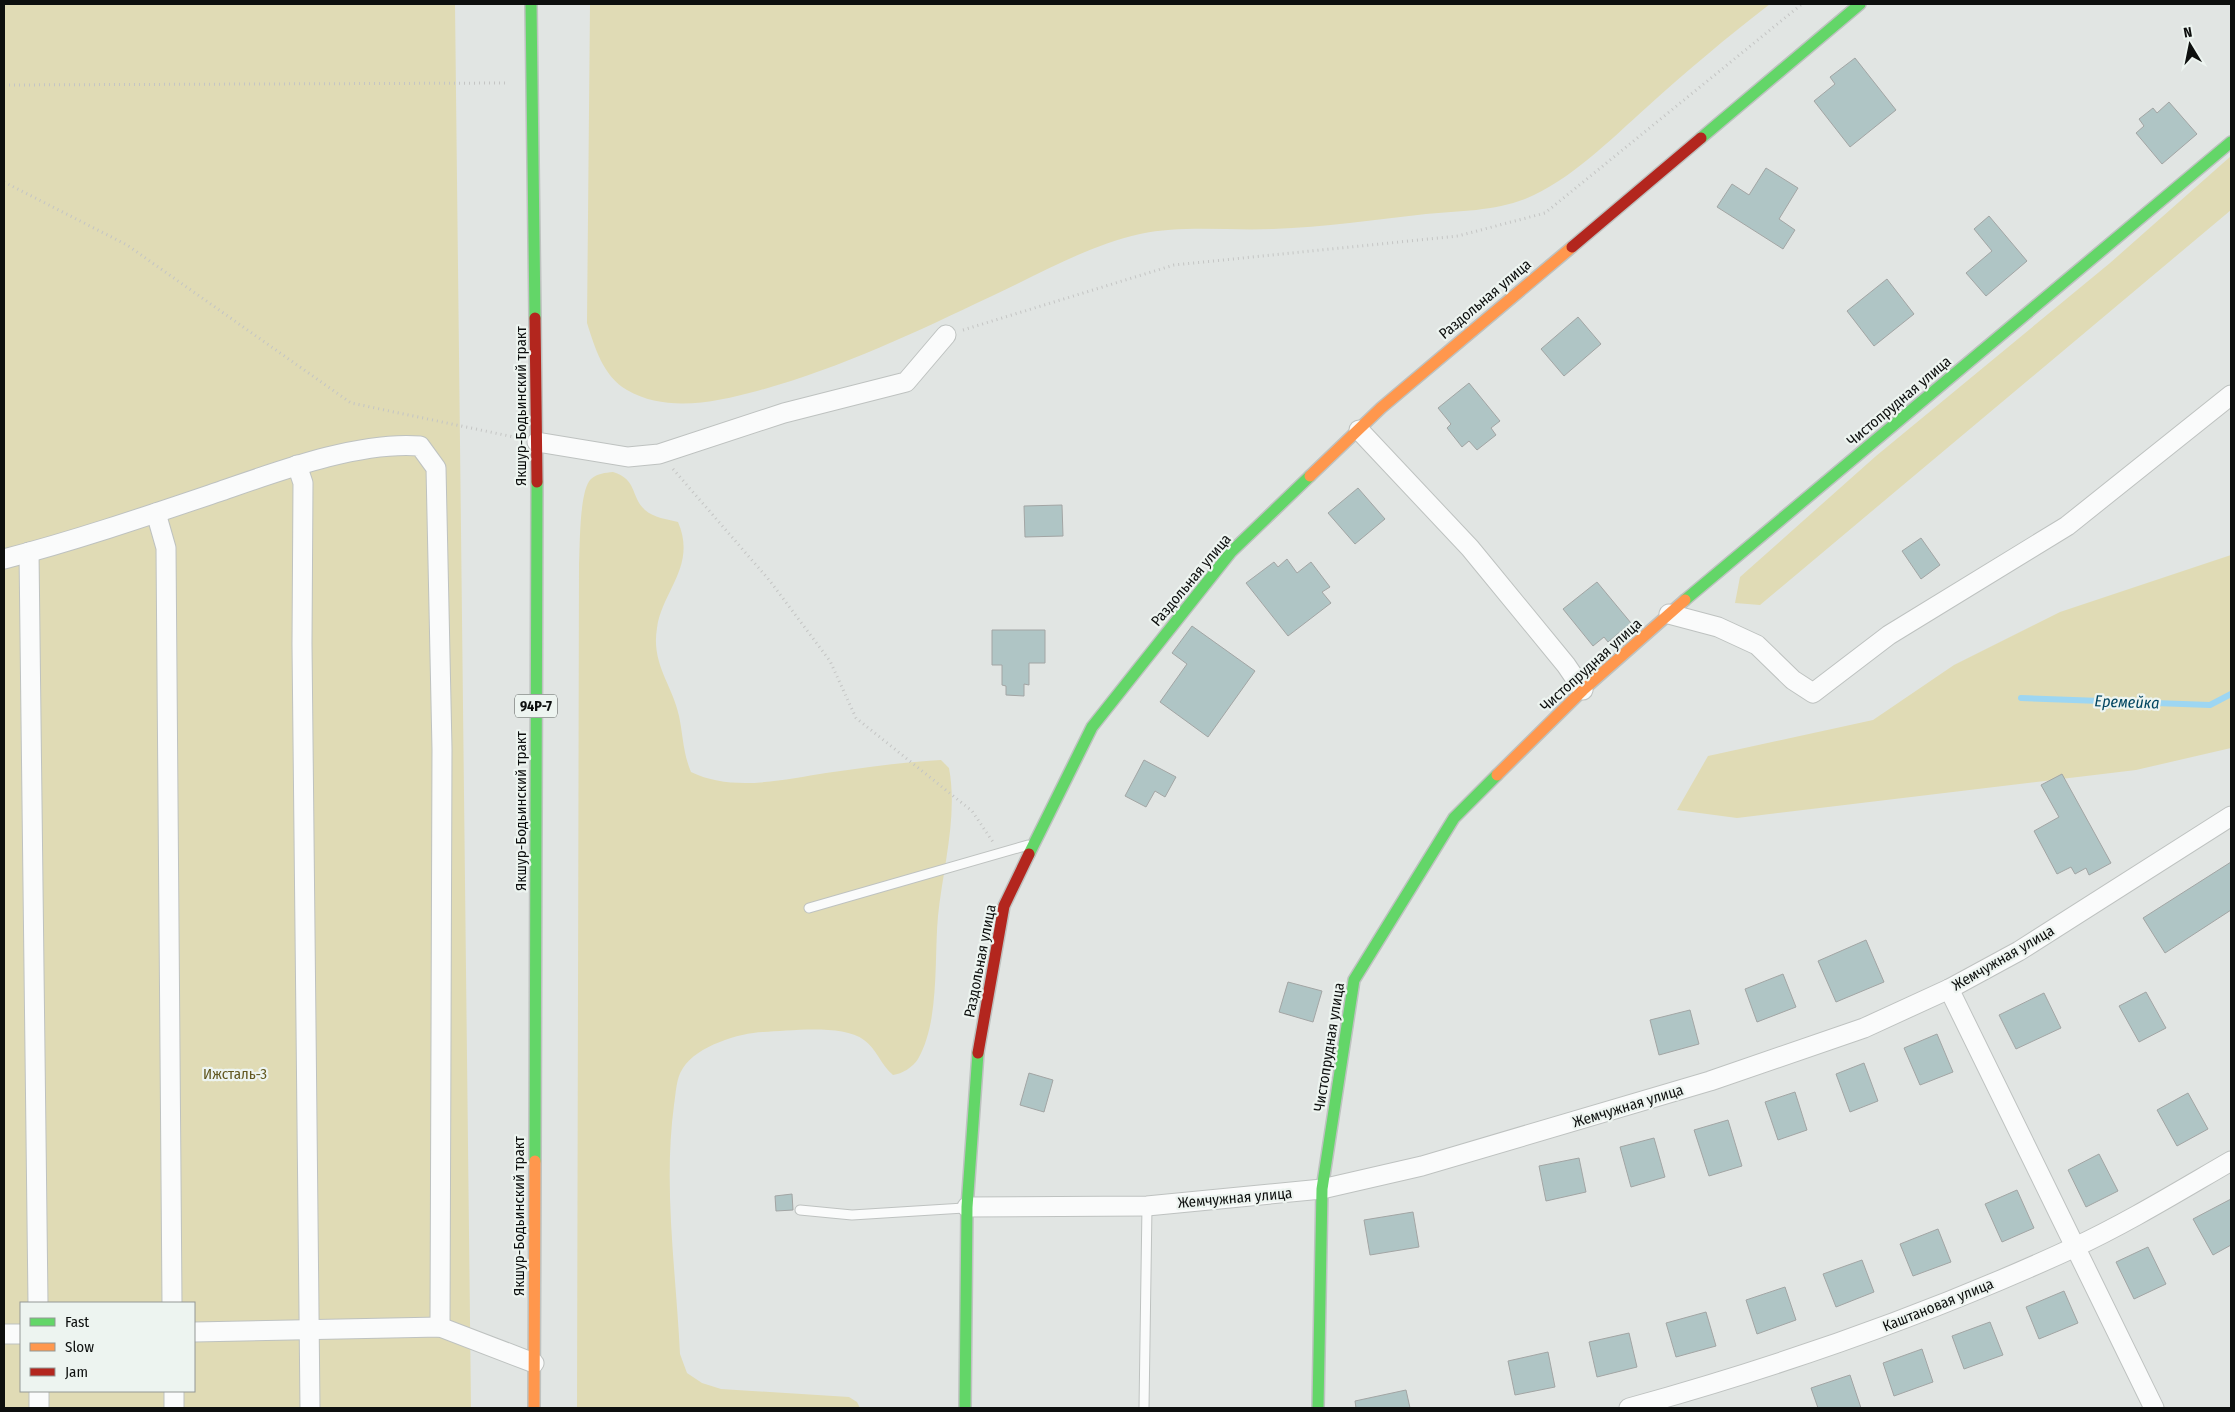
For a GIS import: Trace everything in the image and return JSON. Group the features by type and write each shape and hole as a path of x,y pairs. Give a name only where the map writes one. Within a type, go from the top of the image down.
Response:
{"street":[{"name":"Якшур-Бодьинский тракт","path":"531,4 537,442 534,1408"},
{"name":"Раздольная улица","path":"965,1408 967,1207 978,1053 1004,906 1092,727 1231,552 1381,408 1554,260 1860,4"},
{"name":"Чистопрудная улица","path":"1318,1408 1322,1189 1354,980 1454,818 1583,690 1669,614 2231,142"},
{"path":"537,442 628,457 659,454 784,413 906,382 946,335"},
{"path":"1669,614 1718,627 1757,645 1793,680 1813,693 1889,635 2067,526 2231,395"},
{"path":"1359,430 1470,548 1566,665 1583,690"},
{"path":"4,559 156,513 297,465 394,444 420,446 436,468 442,749 440,1327"},
{"path":"297,465 303,483 302,654 310,1408"},
{"path":"156,513 166,548 172,1302"},
{"path":"29,552 38,1302"},
{"name":"Жемчужная улица","path":"967,1207 1147,1206 1322,1189 1422,1166 1710,1081 1864,1028 1949,989 2019,951 2231,816"},
{"path":"1949,989 2074,1248 2154,1408"},
{"name":"Каштановая улица","path":"1629,1408 1729,1380 1880,1329 2074,1248 2173,1195 2231,1161"},
{"path":"195,1332 440,1327 534,1363"},
{"path":"4,1334 20,1334"},
{"path":"39,1392 40,1408"},
{"path":"174,1392 174,1408"}],"lane":[{"path":"809,908 1036,842"},
{"path":"1144,1408 1147,1206"},
{"path":"800,1210 852,1215 967,1207"}],"path":[{"path":"946,335 1174,265 1458,236 1545,213 1802,4"},
{"path":"4,84 533,83"},
{"path":"4,182 127,245 351,403 537,442"},
{"path":"659,454 770,581 830,661 856,718 972,811 1001,852"}],"green space":[{"name":"Ижсталь-3","path":"4,4 455,4 471,1408 4,1408"},
{"path":"590,4 1770,4 1692,67 1604,146 1574,170 1542,191 1525,199 1489,208 1330,225 1273,229 1189,229 1140,234 1120,239 1064,261 906,336 818,372 725,399 708,402 675,403 642,397 619,384 601,361 587,323"},
{"path":"2231,156 2231,210 1760,605 1735,603 1740,577 1876,456 2110,263"},
{"path":"613,472 626,479 640,505 645,510 656,517 678,522 683,538 681,565 660,615 656,641 659,663 679,716 691,772 723,782 757,783 926,761 941,760 949,768 952,805 951,823 938,916 933,1008 925,1044 916,1062 904,1072 893,1075 868,1043 854,1035 829,1030 753,1033 719,1042 698,1053 683,1068 676,1091 671,1136 671,1229 680,1354 687,1373 702,1383 721,1389 849,1397 857,1402 860,1408 577,1408 580,533 582,507 587,485 596,476"},
{"path":"2231,555 2231,748 2136,770 1737,818 1677,810 1708,756 1873,720 1954,665 2060,612"}],"building":[{"path":"1855,58 1896,110 1850,147 1814,101 1835,84 1830,77"},
{"path":"2169,102 2197,134 2162,164 2136,133 2144,126 2139,119 2153,108 2157,113"},
{"path":"1766,168 1798,188 1779,219 1795,230 1783,249 1717,207 1732,184 1749,195"},
{"path":"1989,216 2027,261 1986,296 1966,273 1992,251 1974,229"},
{"path":"1887,279 1914,314 1874,346 1847,311"},
{"path":"1578,317 1601,344 1564,376 1541,349"},
{"path":"1469,383 1500,421 1491,428 1496,435 1477,450 1469,441 1462,447 1447,428 1451,424 1438,408"},
{"path":"1358,488 1385,519 1355,544 1328,513"},
{"path":"1062,505 1063,536 1025,537 1024,506"},
{"path":"1921,538 1940,565 1921,579 1902,551"},
{"path":"1287,559 1297,573 1311,562 1330,587 1322,592 1331,603 1288,636 1246,583 1274,562 1278,567"},
{"path":"1597,582 1631,623 1608,642 1604,637 1593,646 1563,609"},
{"path":"1192,626 1255,671 1208,737 1160,702 1187,664 1172,653"},
{"path":"992,630 1045,630 1045,663 1029,663 1029,685 1024,684 1024,696 1006,695 1006,686 1002,685 1002,665 992,665"},
{"path":"1144,760 1176,777 1165,797 1155,791 1146,807 1125,796"},
{"path":"2062,774 2111,863 2089,875 2086,868 2075,874 2071,867 2057,874 2034,831 2059,817 2041,785"},
{"path":"2231,862 2231,910 2165,953 2143,918"},
{"path":"1866,940 1884,982 1836,1002 1818,961"},
{"path":"1783,974 1796,1007 1757,1022 1745,989"},
{"path":"1288,982 1322,991 1313,1022 1279,1012"},
{"path":"2146,992 2166,1028 2139,1042 2119,1006"},
{"path":"2044,993 2061,1028 2016,1049 1999,1015"},
{"path":"1690,1010 1699,1044 1659,1055 1650,1020"},
{"path":"1937,1034 1953,1072 1920,1085 1904,1048"},
{"path":"1864,1063 1878,1101 1850,1112 1836,1074"},
{"path":"1029,1073 1053,1080 1044,1112 1020,1105"},
{"path":"1795,1092 1807,1130 1778,1140 1765,1102"},
{"path":"2188,1093 2208,1129 2177,1146 2157,1110"},
{"path":"1728,1120 1742,1166 1709,1176 1694,1130"},
{"path":"1654,1138 1665,1177 1631,1187 1620,1147"},
{"path":"2099,1154 2118,1191 2086,1207 2068,1170"},
{"path":"1579,1158 1586,1192 1546,1201 1539,1166"},
{"path":"2017,1190 2034,1228 2002,1242 1985,1204"},
{"path":"792,1194 793,1210 776,1211 775,1196"},
{"path":"2231,1199 2231,1245 2213,1255 2193,1219"},
{"path":"1413,1212 1419,1247 1370,1255 1364,1220"},
{"path":"1938,1229 1951,1262 1913,1276 1900,1244"},
{"path":"2148,1247 2166,1284 2134,1299 2116,1262"},
{"path":"1862,1260 1874,1292 1836,1307 1823,1274"},
{"path":"1785,1287 1796,1320 1757,1334 1746,1300"},
{"path":"2064,1291 2078,1323 2039,1339 2026,1307"},
{"path":"1706,1312 1716,1346 1676,1357 1666,1323"},
{"path":"1990,1322 2003,1355 1964,1369 1952,1336"},
{"path":"1629,1333 1637,1367 1597,1377 1589,1342"},
{"path":"1922,1349 1933,1382 1894,1396 1883,1363"},
{"path":"1548,1352 1555,1387 1515,1395 1508,1361"},
{"path":"1850,1375 1861,1408 1818,1408 1811,1388"},
{"path":"1406,1390 1410,1408 1356,1408 1355,1401"}],"waterway":[{"name":"Еремейка","path":"2021,698 2210,705 2231,694"}],"traffic: fast":[{"path":"531,4 535,318"},
{"path":"1701,138 1860,4"},
{"path":"1685,600 2231,142"},
{"path":"1029,854 1092,727 1231,552 1310,476"},
{"path":"535,1161 537,482"},
{"path":"1318,1408 1322,1189 1354,980 1454,818 1497,775"},
{"path":"965,1408 967,1207 978,1053"}],"traffic: slow":[{"path":"1310,476 1381,408 1572,247"},
{"path":"1497,775 1583,690 1685,600"},
{"path":"534,1408 535,1161"}],"traffic: jam":[{"path":"1572,247 1701,138"},
{"path":"535,318 537,482"},
{"path":"978,1053 1004,906 1029,854"}]}
